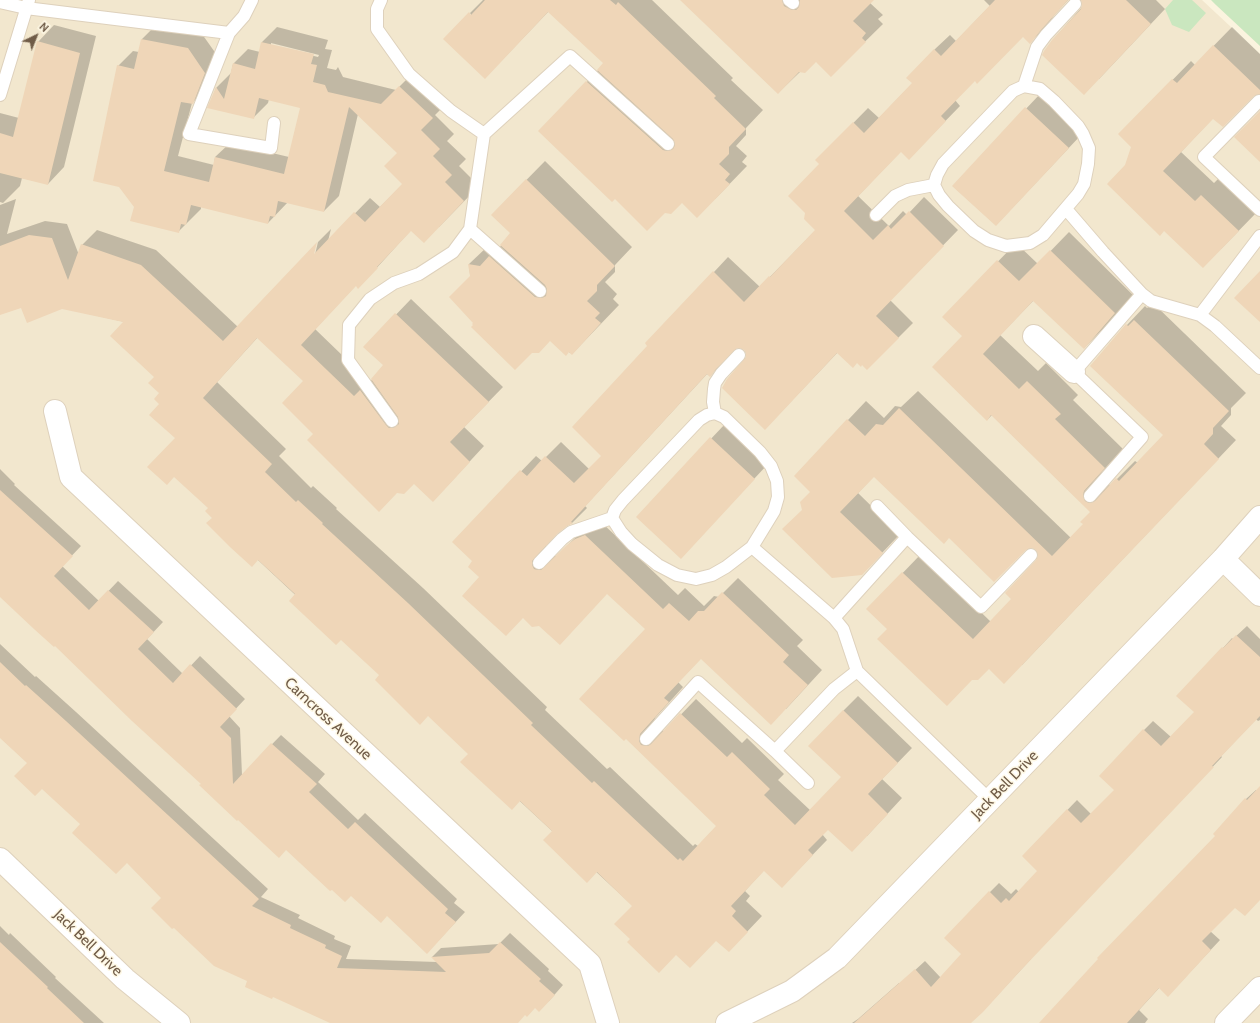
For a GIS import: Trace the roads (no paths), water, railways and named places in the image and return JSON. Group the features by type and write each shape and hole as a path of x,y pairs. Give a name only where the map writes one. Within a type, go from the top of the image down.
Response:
{"street":[{"path":"1034,336 1074,372"},
{"name":"Carncross Avenue","path":"55,411 71,477 590,964 608,1023"},
{"name":"Jack Bell Drive","path":"727,1023 792,991 837,958 1223,559 1260,517"},
{"path":"1223,559 1260,595"},
{"name":"Jack Bell Drive","path":"0,859 126,979 179,1023"},
{"path":"1226,1023 1260,988"}],"lane":[{"path":"252,0 244,16 229,33 189,134 271,148 274,123"},
{"path":"381,0 377,9 377,30 409,74 451,111 484,134"},
{"path":"0,2 28,4 229,33"},
{"path":"0,95 28,4"},
{"path":"1024,86 1037,47 1046,34 1075,4"},
{"path":"392,421 348,360 349,326 370,299 394,283 419,274 453,252 470,229 484,134 570,56 668,144"},
{"path":"1024,86 1040,89 1054,101 1084,134 1089,148 1088,164 1084,184 1078,194 1043,235 1030,243 1006,246 988,240 974,230 939,195 934,185 943,164 1013,91 1024,86"},
{"path":"1259,101 1204,157 1260,210"},
{"path":"876,215 895,196 908,190 934,185"},
{"path":"1066,209 1142,294 1151,301 1200,315 1215,326 1260,368"},
{"path":"470,229 540,291"},
{"path":"1200,315 1260,236"},
{"path":"1090,496 1142,437 1074,372 1142,294"},
{"path":"714,413 713,402 715,383 720,374 739,354"},
{"path":"714,413 724,417 760,452 771,466 777,481 778,497 774,511 752,547 726,568 712,575 696,579 677,575 658,565 632,544 621,532 612,518 615,510 623,500 699,420 714,413"},
{"path":"877,506 907,537 981,607 1031,555"},
{"path":"539,563 562,539 571,532 612,518"},
{"path":"834,618 907,537"},
{"path":"752,547 834,618 843,629 857,671 990,800"},
{"path":"775,752 834,689 857,671"},
{"path":"646,739 698,682 808,783"}]}
